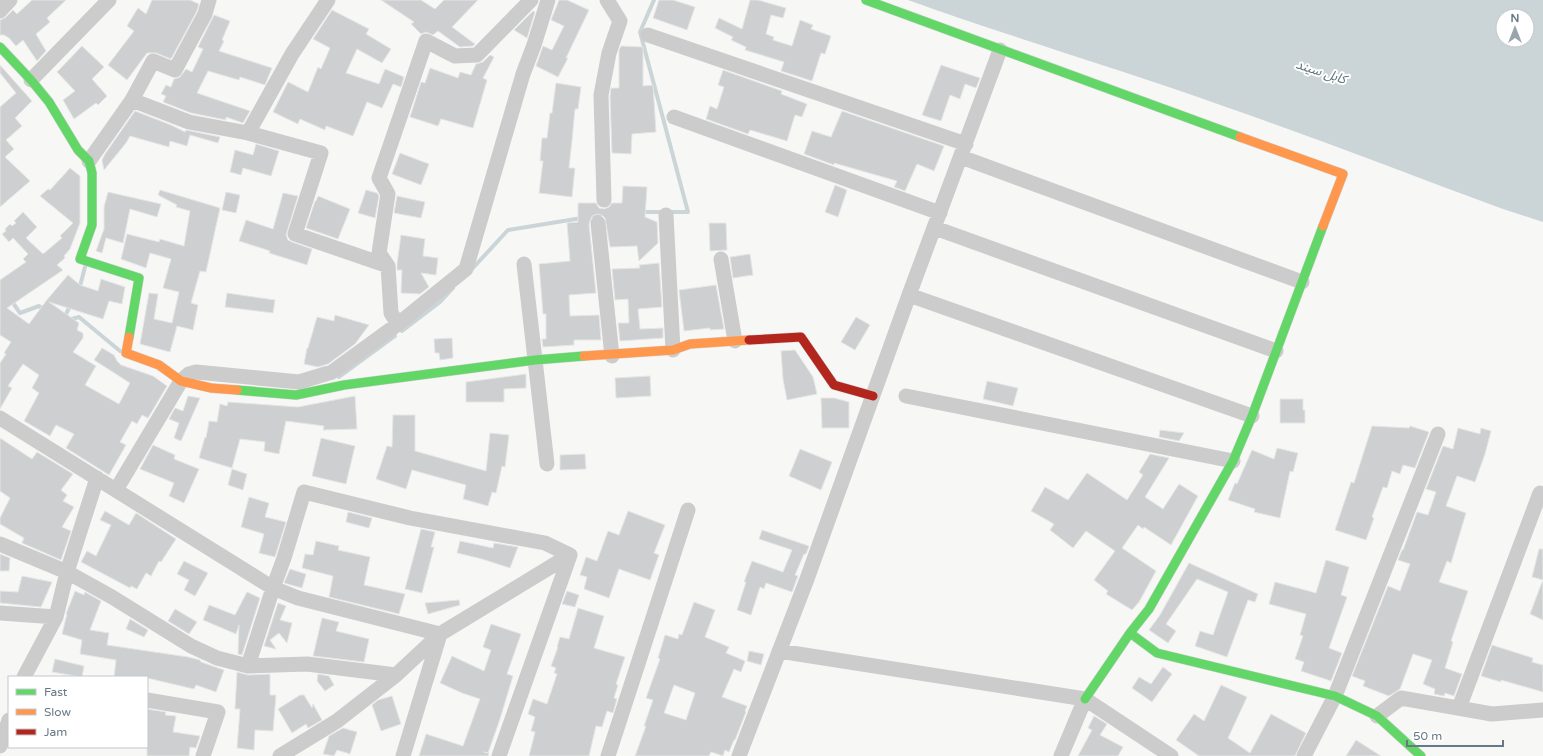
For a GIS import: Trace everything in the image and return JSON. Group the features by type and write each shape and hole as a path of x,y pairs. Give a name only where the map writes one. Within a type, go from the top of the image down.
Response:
{"street":[{"path":"0,11 10,0"},
{"path":"31,80 109,0"},
{"path":"89,161 132,100 153,61 175,70 205,14 209,0"},
{"path":"248,133 292,54 328,0"},
{"path":"398,324 391,313 388,266 379,253 388,194 379,178 426,41 455,56 477,55 531,0"},
{"path":"116,490 181,381 189,374 196,372 299,382 332,372 398,324 466,269 523,74 548,0"},
{"path":"604,200 601,94 609,53 620,21 606,0"},
{"path":"866,0 1343,174 1252,416 1233,461 1149,608 1085,699 1061,756"},
{"path":"648,35 963,151 1302,282"},
{"path":"0,46 49,102 78,150 89,161 92,173 92,225 80,259 139,278 126,353 159,365 181,381 211,388 296,395 344,385 535,360 612,356 673,350 690,344 801,337 834,385 873,396"},
{"path":"739,756 807,579 909,295 1000,50"},
{"path":"132,100 188,122 248,133 321,153 296,234 388,266"},
{"path":"674,117 940,213"},
{"path":"666,215 673,350"},
{"path":"598,223 612,356"},
{"path":"934,228 1276,351"},
{"path":"721,259 735,341"},
{"path":"524,264 547,464"},
{"path":"909,295 1252,416"},
{"path":"906,396 1233,461"},
{"path":"0,418 273,588 298,598 440,634"},
{"path":"1304,756 1335,696 1438,434"},
{"path":"26,676 56,617 67,572 97,478"},
{"path":"248,666 304,492 410,518 545,543 570,555"},
{"path":"1459,708 1540,493"},
{"path":"608,756 688,510"},
{"path":"0,544 67,572 112,597 191,646 218,658 248,666 307,664 396,675"},
{"path":"280,756 337,721 396,675 440,634 570,555"},
{"path":"499,756 570,555"},
{"path":"0,613 56,617"},
{"path":"1130,633 1157,653 1335,696 1377,716 1421,756"},
{"path":"403,756 440,634"},
{"path":"779,651 1085,699 1171,756"},
{"path":"1377,716 1401,698 1492,714 1543,710"},
{"path":"148,700 218,712 203,756"},
{"path":"0,746 8,723"}],"water":[{"name":"کابل سيند","path":"908,0 1543,0 1543,222 1503,209 1186,93"}],"building":[{"path":"32,0 66,0 47,18 50,22 36,34 46,51 37,61 23,40 16,46 9,38 4,35 0,35 0,20 6,17 13,10 17,14"},
{"path":"152,0 190,0 199,4 197,11 171,59 156,53 147,53 127,80 108,65 134,31 127,26 138,8 146,14"},
{"path":"381,0 421,0 435,9 444,0 478,0 452,27 475,44 473,46 460,47 438,31 433,35 426,32 421,34 411,24 414,22"},
{"path":"559,0 567,0 589,10 558,77 536,66 543,46 552,50 564,26 551,20"},
{"path":"659,0 673,0 695,7 687,30 653,18"},
{"path":"750,0 758,0 786,8 783,18 771,15 766,34 774,37 773,40 792,46 800,20 813,25 811,29 831,36 825,54 821,53 812,81 781,71 784,62 745,50 746,47 731,40 733,37 715,28 719,18 742,29"},
{"path":"332,10 369,29 366,34 391,49 382,63 357,49 346,73 379,84 385,69 404,77 401,87 393,84 382,108 367,102 353,136 326,126 325,130 300,119 298,124 273,112 288,82 308,92 318,67 321,69 330,48 313,39"},
{"path":"533,11 535,12 527,38 514,30"},
{"path":"214,15 230,21 222,40 224,41 219,51 272,68 265,85 240,77 239,80 208,71 197,93 250,111 243,123 226,117 226,120 191,113 163,102 166,96 161,94 166,85 171,87 174,79 180,77 186,69 192,72 203,49 198,47"},
{"path":"82,46 104,67 92,79 107,96 98,105 96,103 74,119 63,100 75,91 57,72"},
{"path":"621,46 643,47 643,86 653,85 656,132 632,134 631,154 612,153 610,96 611,88 619,88 619,50"},
{"path":"490,55 494,57 483,78 487,80 473,128 441,119 438,126 410,117 421,82 425,83 430,68 458,78 460,72 471,75 476,64 483,62"},
{"path":"0,65 32,101 15,118 22,126 6,140 14,149 5,157 30,181 0,207 0,107 16,93 0,73"},
{"path":"941,65 980,78 976,88 965,84 960,99 950,95 941,121 922,115"},
{"path":"723,70 782,91 781,94 807,104 802,117 795,115 787,141 750,130 748,134 706,119 710,106 717,109 724,87 718,85"},
{"path":"556,83 581,87 578,109 575,109 569,168 575,168 572,197 539,193 543,161 540,161 542,138 547,138"},
{"path":"135,111 185,132 186,130 220,137 218,143 190,135 187,146 170,141 169,147 130,136 104,170 102,160 105,154"},
{"path":"842,111 944,146 934,171 917,164 905,191 894,187 897,181 834,163 834,165 804,154 812,131 831,137"},
{"path":"256,144 279,151 271,176 243,168 241,175 230,172 235,150 253,155"},
{"path":"400,153 429,164 421,185 392,174"},
{"path":"70,168 80,176 80,223 70,249 64,256 65,258 57,265 63,270 7,308 29,324 68,275 80,285 98,291 101,279 125,287 122,304 109,301 103,319 49,302 79,323 77,330 83,333 83,338 73,352 96,366 85,385 119,404 130,383 94,360 102,348 114,355 121,365 153,376 167,386 148,418 142,415 137,424 132,421 120,442 126,445 109,475 66,448 74,434 56,425 50,436 24,421 39,393 32,388 39,375 23,364 8,386 12,388 0,409 0,363 11,342 0,335 0,280 26,262 23,259 28,254 13,238 9,242 2,234 6,231 5,229 10,224 12,226 16,223 14,221 23,212 37,227 26,238 43,254 62,238 60,236 73,223 40,196 48,189 50,190"},
{"path":"835,185 847,190 838,217 825,212"},
{"path":"623,186 647,187 645,217 657,222 658,243 639,261 637,246 610,247 605,218 602,215 597,214 592,216 589,224 596,293 569,295 570,316 599,315 601,340 574,340 574,345 543,347 542,339 546,339 546,314 543,314 539,264 570,261 567,223 578,222 578,203 596,203 599,208 604,209 609,207 612,203 622,203"},
{"path":"160,190 220,208 206,272 200,271 191,303 198,305 193,330 177,326 170,352 140,344 149,293 158,294 154,319 172,323 179,292 163,288 171,259 150,253 146,268 121,259 127,234 159,242 160,239 184,246 190,211 176,207 177,205 158,195"},
{"path":"366,190 377,193 379,196 375,218 358,213"},
{"path":"108,192 161,204 157,217 130,209 123,243 106,238 102,253 96,251 104,229 104,207"},
{"path":"226,192 240,195 236,213 222,210"},
{"path":"283,193 298,196 286,235 288,240 312,249 307,265 269,253 270,251 239,241 246,220 273,229"},
{"path":"318,196 350,209 338,239 306,228"},
{"path":"397,196 425,202 421,218 394,213"},
{"path":"709,223 726,223 727,250 710,251"},
{"path":"401,235 425,239 423,256 438,258 436,275 421,273 429,287 420,294 401,293 402,270 397,270 397,264"},
{"path":"750,254 753,275 733,278 730,257"},
{"path":"659,263 662,307 638,309 640,329 663,328 663,338 620,341 618,323 629,323 628,299 615,300 612,269 640,268 639,265"},
{"path":"716,285 724,329 710,330 710,328 684,331 679,290"},
{"path":"227,293 275,300 273,313 225,307"},
{"path":"335,315 369,325 355,344 328,364 318,367 304,364 307,348 317,317 334,321"},
{"path":"856,317 870,325 855,350 841,342"},
{"path":"452,338 453,358 440,360 439,353 435,353 434,339"},
{"path":"795,350 813,377 817,394 787,400 783,379 781,351"},
{"path":"526,374 526,388 504,389 504,402 466,402 466,382"},
{"path":"650,376 651,396 616,398 615,378"},
{"path":"987,381 1018,388 1013,406 983,399"},
{"path":"188,396 200,398 181,441 174,438 179,423 169,419 175,408 183,411"},
{"path":"355,396 357,429 323,430 324,426 286,421 279,454 264,451 265,442 240,439 232,468 199,458 205,437 206,438 209,421 217,422 220,404 227,406 228,402 298,407"},
{"path":"821,398 834,398 849,402 849,428 822,428"},
{"path":"1280,399 1303,399 1305,423 1280,423"},
{"path":"393,415 415,415 415,451 486,471 490,433 509,435 505,467 502,466 496,493 492,492 488,506 463,499 466,485 412,470 406,489 376,479 387,446 392,447"},
{"path":"1372,426 1409,428 1410,426 1429,432 1415,468 1403,465 1400,474 1392,471 1387,488 1383,487 1372,517 1374,518 1366,540 1335,530 1351,482 1354,483"},
{"path":"1458,428 1480,434 1481,428 1491,431 1475,482 1457,476 1446,506 1466,513 1451,563 1447,561 1439,582 1468,591 1451,641 1453,642 1445,668 1462,674 1454,696 1445,693 1444,696 1434,694 1435,689 1423,684 1432,660 1413,654 1400,689 1389,696 1363,686 1365,681 1352,676 1388,586 1400,591 1410,564 1398,560 1417,512 1428,515 1436,492 1426,489 1443,446 1453,449"},
{"path":"1160,430 1184,433 1179,441 1159,437"},
{"path":"0,438 32,459 37,452 73,474 61,490 67,495 63,501 74,507 62,527 71,531 61,560 22,543 24,538 0,524 0,518 10,498 0,491"},
{"path":"321,438 355,446 346,484 312,476"},
{"path":"153,445 175,455 174,459 199,469 184,503 169,496 174,483 140,469"},
{"path":"1277,448 1298,453 1293,472 1290,471 1280,518 1254,512 1255,509 1228,500 1252,450 1274,459"},
{"path":"800,449 832,462 821,490 789,476"},
{"path":"585,454 586,469 560,470 560,455"},
{"path":"1150,454 1169,458 1145,497 1163,509 1179,484 1198,496 1171,545 1144,527 1143,529 1138,525 1122,548 1156,571 1139,602 1132,610 1106,594 1108,591 1094,580 1115,551 1086,531 1073,548 1050,530 1054,524 1031,511 1045,487 1068,500 1087,473 1127,500 1143,475 1139,472"},
{"path":"232,469 247,474 243,490 228,485"},
{"path":"249,497 269,503 265,517 286,522 275,557 259,553 264,534 241,527"},
{"path":"105,511 129,525 136,513 176,539 161,562 159,561 151,576 146,573 137,589 131,586 130,588 81,562 87,551 96,556 111,525 100,520"},
{"path":"628,511 665,525 654,553 659,555 650,580 619,569 609,598 584,589 587,577 580,575 586,557 597,561 608,531 619,535"},
{"path":"348,512 372,518 369,528 346,522"},
{"path":"421,529 435,532 431,547 434,547 422,593 405,589"},
{"path":"762,530 809,546 795,575 798,576 792,592 766,583 764,589 760,587 751,615 737,610 746,582 744,582 752,561 783,572 792,550 759,539"},
{"path":"316,541 339,546 338,550 370,557 364,585 405,594 399,614 329,597 333,576 302,568 305,554 313,555"},
{"path":"460,541 493,548 494,543 518,547 510,568 457,553"},
{"path":"1539,549 1543,549 1543,580 1532,577"},
{"path":"0,554 10,558 9,571 0,571"},
{"path":"1326,560 1349,567 1341,595 1347,597 1329,648 1342,653 1331,681 1301,671 1304,662 1295,659 1303,636 1300,635 1306,614 1269,604 1275,582 1316,593"},
{"path":"184,561 208,573 195,596 184,590 189,580 177,574"},
{"path":"1189,563 1258,594 1255,602 1248,600 1227,657 1195,646 1200,631 1213,635 1228,592 1197,579 1166,624 1176,631 1168,643 1149,630 1160,615"},
{"path":"290,569 306,574 302,588 284,583"},
{"path":"22,576 52,582 41,607 0,603 0,591 18,592"},
{"path":"1543,582 1543,620 1530,614"},
{"path":"75,591 84,595 85,592 101,601 90,630 109,633 107,645 188,657 200,660 201,662 224,670 216,692 196,685 194,689 148,678 148,676 114,676 116,660 80,654 82,640 62,634 66,614"},
{"path":"567,591 579,595 575,607 562,604"},
{"path":"247,592 260,598 242,655 238,654 239,625 236,634 203,620 209,605 235,615"},
{"path":"459,600 460,605 428,614 425,603"},
{"path":"694,602 715,610 705,637 729,647 726,653 745,661 741,672 734,669 722,697 747,706 746,712 729,752 725,750 723,756 711,752 709,756 635,756 646,726 644,726 653,700 646,698 660,659 658,658 665,635 678,639 679,634 682,635","holes":["674,685 695,693 686,720 664,713"]},
{"path":"278,603 286,606 280,620 292,623 287,643 279,633 270,640 276,649 264,646"},
{"path":"578,608 604,616 594,648 625,657 616,684 618,685 614,698 617,699 613,713 607,711 602,727 596,726 589,756 529,756 535,732 531,731 535,717 528,714 533,699 547,704 557,674 554,673 556,668 551,666 560,637 569,639"},
{"path":"175,609 197,622 189,634 168,621"},
{"path":"322,618 339,622 336,631 369,639 364,662 313,656"},
{"path":"130,619 148,630 144,637 126,629"},
{"path":"491,624 521,634 507,674 513,676 488,756 419,756 426,734 463,746 480,699 440,683 452,656 484,671 491,650 483,647"},
{"path":"1492,645 1533,658 1532,662 1543,665 1543,692 1481,676"},
{"path":"749,651 764,654 761,665 747,661"},
{"path":"55,659 84,666 82,676 52,672"},
{"path":"1163,667 1172,674 1152,702 1132,688 1139,677 1151,684"},
{"path":"237,672 248,675 270,674 270,695 276,695 273,731 255,730 254,750 237,748 240,709 235,709"},
{"path":"318,674 329,676 334,685 325,691 317,681"},
{"path":"1221,685 1247,697 1228,738 1250,753 1271,714 1306,733 1295,756 1199,756 1176,740 1194,714 1204,721"},
{"path":"300,695 304,695 312,708 313,704 322,720 308,728 306,724 292,733 278,709"},
{"path":"392,696 401,724 381,731 372,705 378,700"},
{"path":"148,709 166,712 165,715 176,716 173,732 200,736 196,748 190,747 189,756 147,756"},
{"path":"1094,716 1107,724 1100,735 1123,747 1118,756 1078,756 1092,730 1088,728"},
{"path":"343,728 357,732 350,754 337,750 334,756 323,754 329,736"},
{"path":"1356,740 1381,756 1346,756"}],"waterway":[{"path":"640,212 688,212 640,32 654,0"},
{"path":"588,216 603,214"},
{"path":"472,269 508,230 582,218"},
{"path":"79,290 85,267"},
{"path":"402,331 440,302 453,288"},
{"path":"11,300 20,313 39,306 45,310"},
{"path":"64,318 71,304"},
{"path":"68,320 79,317 120,351"},
{"path":"339,377 395,336"}],"traffic: fast":[{"path":"866,0 1240,137"},
{"path":"0,47 49,102 78,150 89,161 92,173 92,225 80,259 139,278 129,337"},
{"path":"1130,633 1149,609 1233,461 1252,416 1323,226"},
{"path":"237,390 296,395 344,385 535,360 584,356"},
{"path":"1085,699 1130,633 1157,653 1335,696 1377,716 1421,756"}],"traffic: slow":[{"path":"1240,137 1343,174 1323,226"},
{"path":"129,337 126,353 159,365 181,381 211,388 237,390"},
{"path":"584,356 673,350 690,344 749,340"}],"traffic: jam":[{"path":"749,340 801,337 834,385 873,396"}]}
